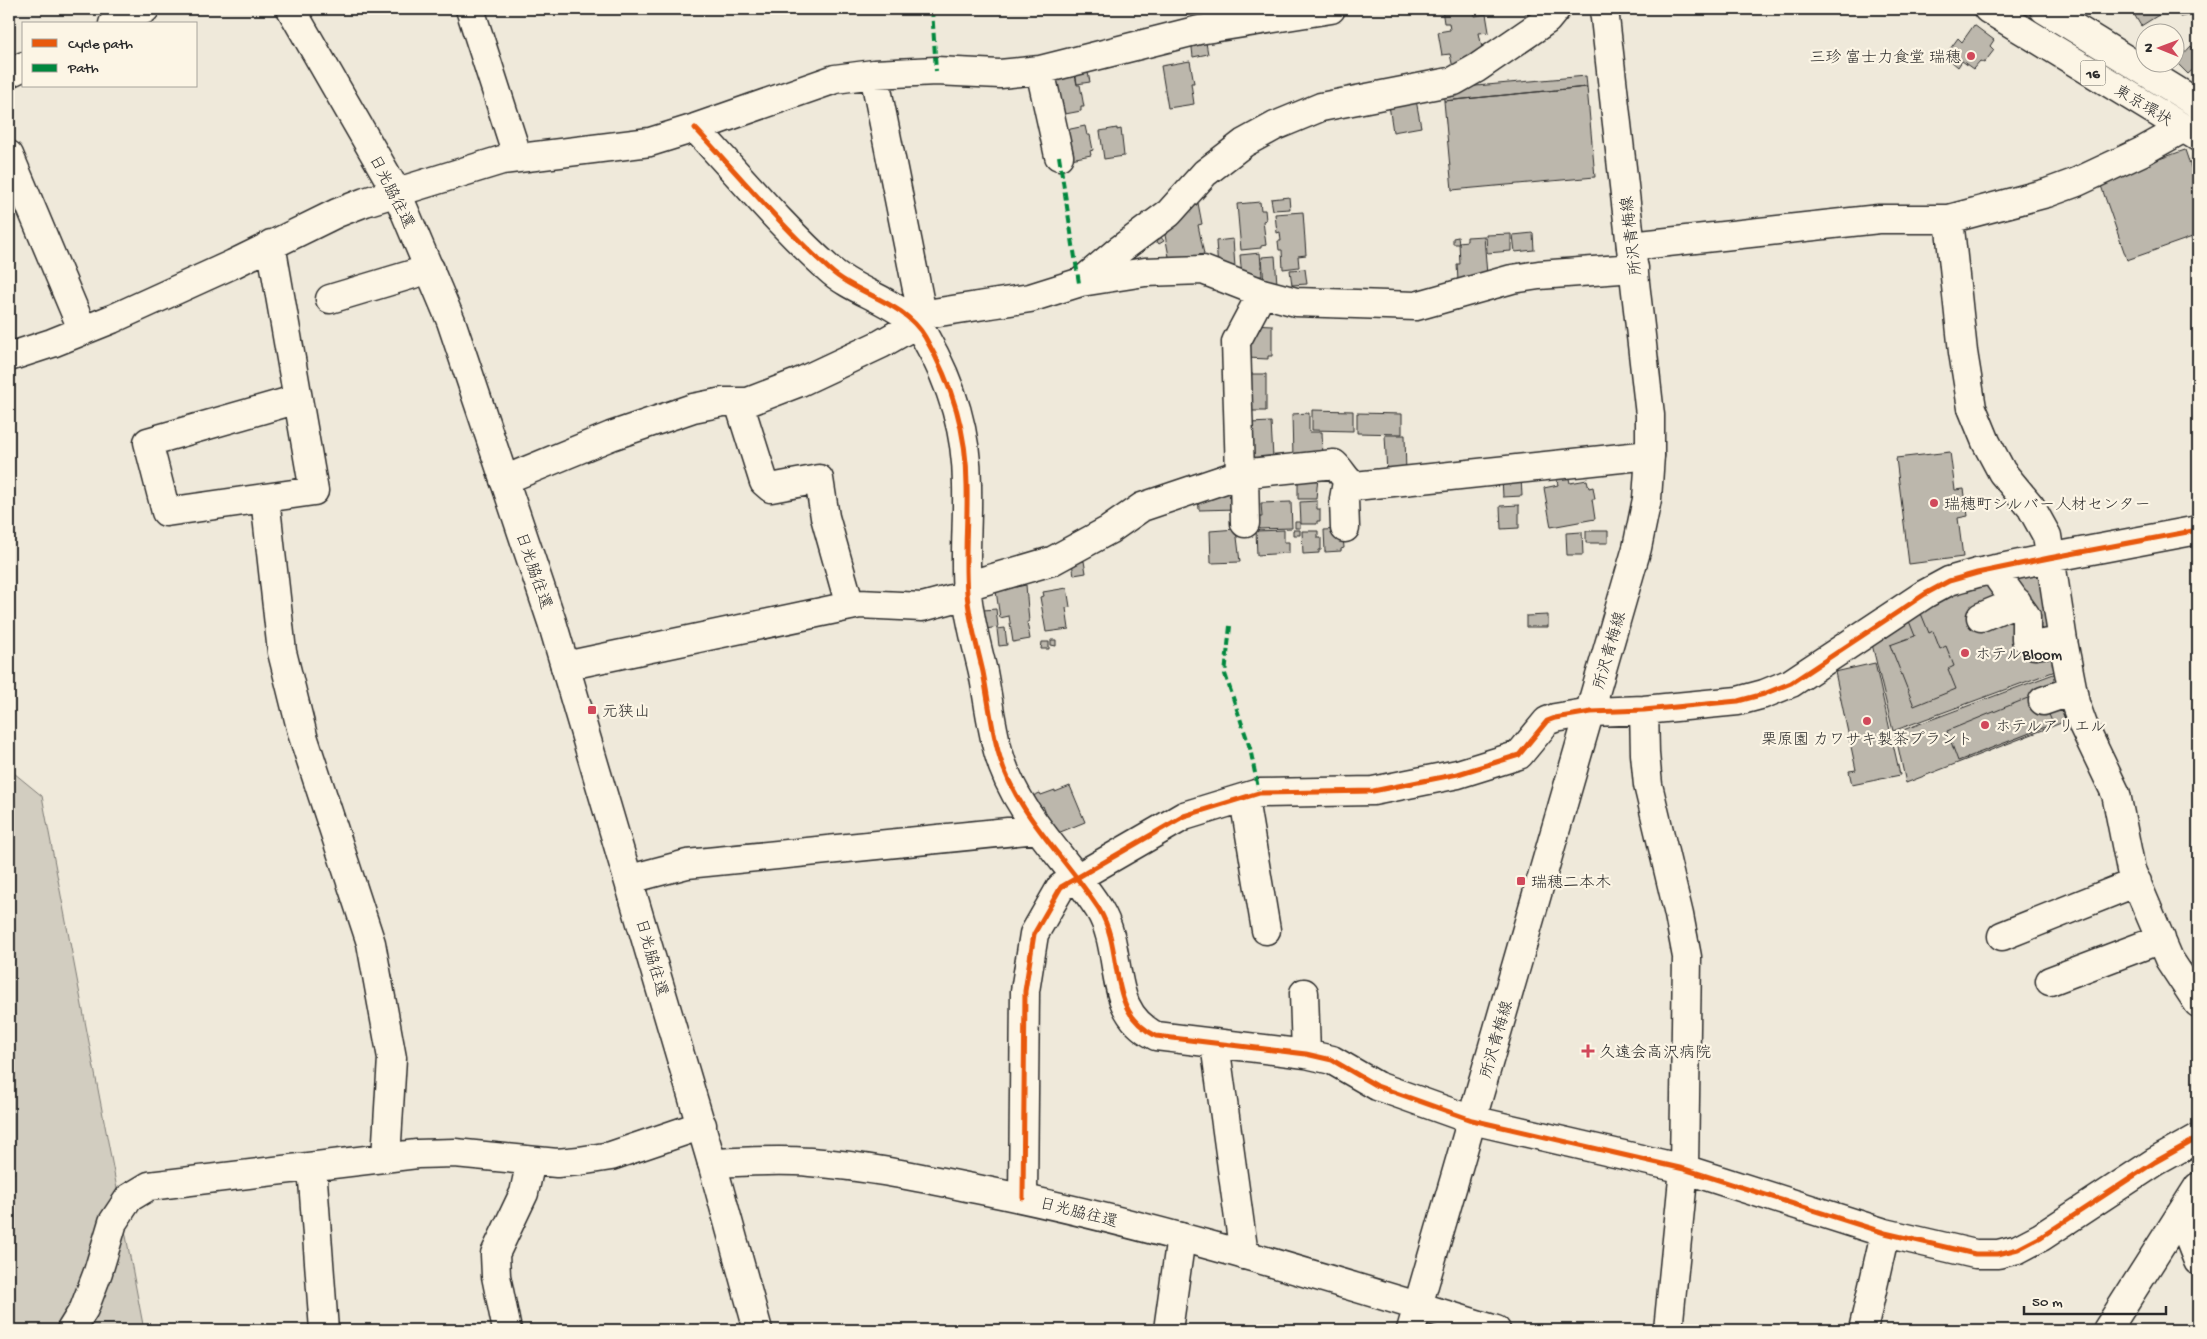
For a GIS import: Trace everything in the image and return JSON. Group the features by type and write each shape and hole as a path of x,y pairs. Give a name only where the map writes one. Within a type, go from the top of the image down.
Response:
{"main road":[{"path":"117,22 145,9"},
{"name":"日光脇往還","path":"291,9 397,193 451,321 565,666 630,879 712,1163 807,1161 842,1165 1023,1198 1181,1237 1244,1255 1414,1318 1496,1330"},
{"path":"470,9 518,158"},
{"path":"9,357 83,331 233,264 337,213 502,160 650,142 835,79 874,74 936,71 1000,74 1040,70 1199,30 1331,9"},
{"path":"1081,282 1118,251 1170,213 1205,173 1244,143 1275,126 1321,107 1454,81 1477,68 1547,20 1556,9"},
{"name":"所沢青梅線","path":"1414,1318 1591,712 1637,548 1647,499 1650,415 1604,9"},
{"name":"東京環状","path":"1988,9 2191,132"},
{"name":"東京環状","path":"2044,9 2072,17 2198,104"},
{"path":"9,73 22,67"},
{"path":"1040,70 1059,156"},
{"path":"874,74 915,318 951,390 964,439 967,482 967,590 998,752 1010,783 1037,829 1100,912 1109,931 1125,1006 1130,1016 1143,1029 1156,1036 1306,1054 1332,1060 1377,1086 1472,1120 1684,1169 1885,1233 1975,1254 1998,1254 2018,1249 2041,1237 2156,1162 2198,1138"},
{"path":"695,128 831,272 915,318"},
{"path":"504,480 611,436 693,408 723,402 739,403 800,382 881,344 915,318 1030,298 1081,282 1145,272 1203,270 1262,293 1296,302 1416,306 1512,280 1633,257 1879,218 1948,219 2069,185 2141,152 2191,132"},
{"path":"9,155 83,331"},
{"path":"1948,219 1963,352 1972,408 1986,442 2002,472 2031,507 2047,536 2062,641 2072,692 2083,725 2116,794 2131,870 2170,959 2198,1003"},
{"path":"271,244 298,399 314,491 166,512 148,442 298,399"},
{"path":"330,299 430,269"},
{"path":"1246,523 1236,342 1262,293"},
{"path":"739,403 764,482 771,488 819,478 825,517 850,606"},
{"path":"1347,482 1355,486 1650,455"},
{"path":"565,666 859,604 922,607 1052,561 1109,530 1142,507 1242,474 1334,464 1343,472 1347,482 1344,499 1345,528"},
{"path":"265,498 282,652 303,736 371,943 382,1001 392,1058 386,1158"},
{"path":"1023,1198 1025,992 1034,934 1061,887 1184,816 1259,794 1373,790 1458,774 1519,755 1546,721 1555,718 1591,712 1644,710 1738,701 1791,683 1926,594 1950,581 1995,569 2198,530"},
{"path":"1995,569 2000,580 2026,616 2026,639 2034,645 2062,641"},
{"path":"1981,617 2017,602"},
{"path":"2043,701 2072,692"},
{"path":"1644,710 1648,785 1687,957 1684,1169 1668,1330"},
{"path":"1244,799 1266,930"},
{"path":"630,879 687,864 1037,829"},
{"path":"2002,936 2137,882"},
{"path":"2050,981 2161,939"},
{"path":"1304,993 1306,1054"},
{"path":"1214,1044 1244,1255"},
{"path":"71,1330 84,1309 98,1272 113,1222 129,1198 149,1186 386,1158 455,1153 556,1163 612,1156 702,1125"},
{"path":"507,1330 496,1276 495,1254 524,1193 531,1161"},
{"path":"712,1163 758,1330"},
{"path":"312,1167 324,1330"},
{"path":"2107,1330 2198,1187"},
{"path":"2180,1214 2198,1260"},
{"path":"1863,1330 1885,1233"},
{"path":"1168,1330 1181,1237"}],"shaded area":[{"path":"9,769 42,796 144,1330 9,1330 9,1176 14,1174 9,1105"}],"building":[{"path":"1442,9 1474,9 1475,16 1486,14 1489,32 1479,33 1483,53 1453,68 1450,54 1442,55 1438,32 1450,30 1449,23 1444,23"},
{"path":"1525,9 1544,9 1525,13"},
{"path":"2131,9 2164,9 2165,11 2147,22 2139,22"},
{"path":"2177,9 2198,9 2198,13 2180,17"},
{"path":"1974,25 1994,40 1990,46 1994,50 1984,63 1980,61 1973,69 1962,61 1958,67 1945,56 1958,38 1962,42"},
{"path":"1205,37 1208,54 1193,57 1191,39"},
{"path":"2191,46 2198,53 2198,65 2188,74 2184,70 2184,53"},
{"path":"1190,61 1194,83 1191,83 1194,104 1168,108 1161,66"},
{"path":"1087,68 1090,82 1077,84 1075,70"},
{"path":"1075,75 1077,85 1080,85 1084,107 1081,107 1081,111 1060,115 1054,78"},
{"path":"1586,76 1587,87 1444,101 1443,89"},
{"path":"1587,87 1595,177 1452,190 1444,101"},
{"path":"1416,100 1421,127 1393,132 1389,105"},
{"path":"1085,126 1087,135 1090,135 1093,150 1090,151 1091,155 1066,160 1061,131"},
{"path":"1117,128 1117,130 1121,129 1124,156 1104,159 1100,131"},
{"path":"2185,150 2198,188 2198,235 2127,260 2099,180"},
{"path":"1289,197 1290,209 1273,210 1271,199"},
{"path":"1260,202 1261,210 1265,210 1266,220 1263,221 1266,245 1261,246 1261,248 1241,250 1237,204"},
{"path":"1198,203 1202,224 1198,225 1204,254 1198,255 1199,261 1170,262 1163,224 1182,206"},
{"path":"1303,212 1306,255 1298,256 1299,267 1283,269 1282,250 1279,250 1278,241 1281,241 1280,232 1277,233 1275,214"},
{"path":"1156,231 1164,241 1159,244 1151,234"},
{"path":"1533,233 1534,250 1515,252 1513,235"},
{"path":"1511,234 1511,251 1487,253 1486,235"},
{"path":"1484,236 1487,275 1458,281 1457,264 1460,264 1459,242 1467,241 1467,237"},
{"path":"1458,237 1459,244 1453,244 1453,238"},
{"path":"1233,239 1235,267 1218,269 1216,241"},
{"path":"1260,253 1262,276 1242,278 1240,255"},
{"path":"1275,256 1277,284 1264,285 1262,257"},
{"path":"1305,269 1307,284 1292,285 1290,270"},
{"path":"1250,324 1272,325 1272,356 1268,356 1268,359 1247,358"},
{"path":"1244,374 1266,374 1266,411 1244,411"},
{"path":"1312,410 1353,411 1353,431 1312,430"},
{"path":"1309,413 1309,432 1322,432 1323,458 1293,459 1292,414"},
{"path":"1357,413 1402,414 1402,434 1357,433"},
{"path":"1271,422 1273,458 1247,459 1250,423"},
{"path":"1385,435 1405,435 1406,474 1387,474"},
{"name":"瑞穂町シルバー人材センター","path":"1950,452 1955,490 1964,489 1968,516 1958,518 1963,557 1909,564 1896,458"},
{"path":"1568,474 1570,483 1587,480 1589,488 1593,487 1595,499 1592,499 1595,519 1551,527 1544,488 1558,485 1556,476"},
{"path":"1298,476 1318,476 1316,499 1298,499"},
{"path":"1521,477 1522,496 1503,497 1502,478"},
{"path":"1237,493 1238,509 1199,510 1198,495"},
{"path":"1317,501 1317,509 1320,509 1320,521 1317,521 1317,524 1301,524 1300,502"},
{"path":"1291,502 1292,528 1257,529 1257,517 1262,517 1261,503"},
{"path":"1519,505 1519,528 1501,529 1500,506"},
{"path":"1295,522 1300,522 1300,528 1295,528"},
{"path":"1236,529 1240,562 1211,563 1210,531"},
{"path":"1340,529 1344,548 1341,551 1325,552 1324,530"},
{"path":"1284,530 1284,542 1289,542 1289,553 1257,555 1256,531"},
{"path":"1293,530 1300,530 1300,535 1293,535"},
{"path":"1302,531 1318,531 1318,538 1321,538 1321,550 1319,550 1319,553 1303,554"},
{"path":"1586,531 1608,531 1608,543 1586,543"},
{"path":"1582,532 1583,555 1567,555 1566,533"},
{"path":"1084,561 1086,573 1074,575 1072,563"},
{"name":"ホテルBloom","path":"2030,570 2045,579 2058,670 1893,731 1871,640 1968,583"},
{"path":"1026,585 1029,622 1027,622 1030,639 1013,642 1009,616 1000,618 996,591"},
{"path":"1067,588 1070,607 1066,608 1069,629 1046,632 1040,597 1044,596 1043,592"},
{"path":"996,609 998,627 986,629 983,610"},
{"path":"1920,611 1929,633 1933,631 1940,649 1946,646 1954,666 1948,669 1956,689 1914,706 1890,645 1915,636 1907,616"},
{"path":"1548,615 1548,627 1526,627 1526,616"},
{"path":"1005,628 1007,645 999,646 997,629"},
{"path":"1051,640 1056,640 1056,646 1051,645"},
{"path":"1042,642 1049,642 1049,649 1041,649"},
{"name":"栗原園 カワサキ製茶プラント","path":"1875,663 1900,775 1852,785 1849,771 1856,770 1835,672"},
{"name":"ホテルアリエル","path":"2059,672 2074,718 1906,783 1895,733"},
{"path":"2040,693 2053,724 1958,761 1947,731"},
{"path":"1070,786 1085,822 1058,833 1056,827 1052,829 1043,806 1035,810 1030,797 1055,790 1055,792"}],"marked path":[{"path":"932,9 936,71"},
{"path":"1059,156 1079,283"},
{"path":"1230,626 1225,674 1250,748 1259,793"}],"cycle path":[{"path":"695,128 811,253 840,278 905,315 925,337 934,354 950,390 961,427 967,485 966,579 968,603 998,751 1006,774 1028,815 1099,909 1107,926 1112,944 1122,996 1129,1011 1140,1025 1156,1036 1306,1054 1332,1060 1377,1086 1472,1120 1684,1169 1885,1233 1975,1254 1998,1254 2018,1249 2041,1237 2155,1162 2198,1138"},
{"path":"1023,1198 1025,991 1034,934 1061,887 1184,816 1259,793 1373,791 1458,774 1519,755 1547,721 1555,718 1591,712 1644,710 1738,701 1764,694 1791,683 1925,594 1949,581 1977,573 2049,558 2198,530"}],"place":[{"name":"三珍 富士力食堂 瑞穂","path":"1971,56"},
{"name":"瑞穂町シルバー人材センター","path":"1934,503"},
{"name":"ホテルBloom","path":"1965,653"},
{"name":"元狭山","path":"592,710"},
{"name":"栗原園 カワサキ製茶プラント","path":"1867,721"},
{"name":"ホテルアリエル","path":"1985,725"},
{"name":"瑞穂二本木","path":"1521,881"},
{"name":"久遠会高沢病院","path":"1588,1051"}]}
